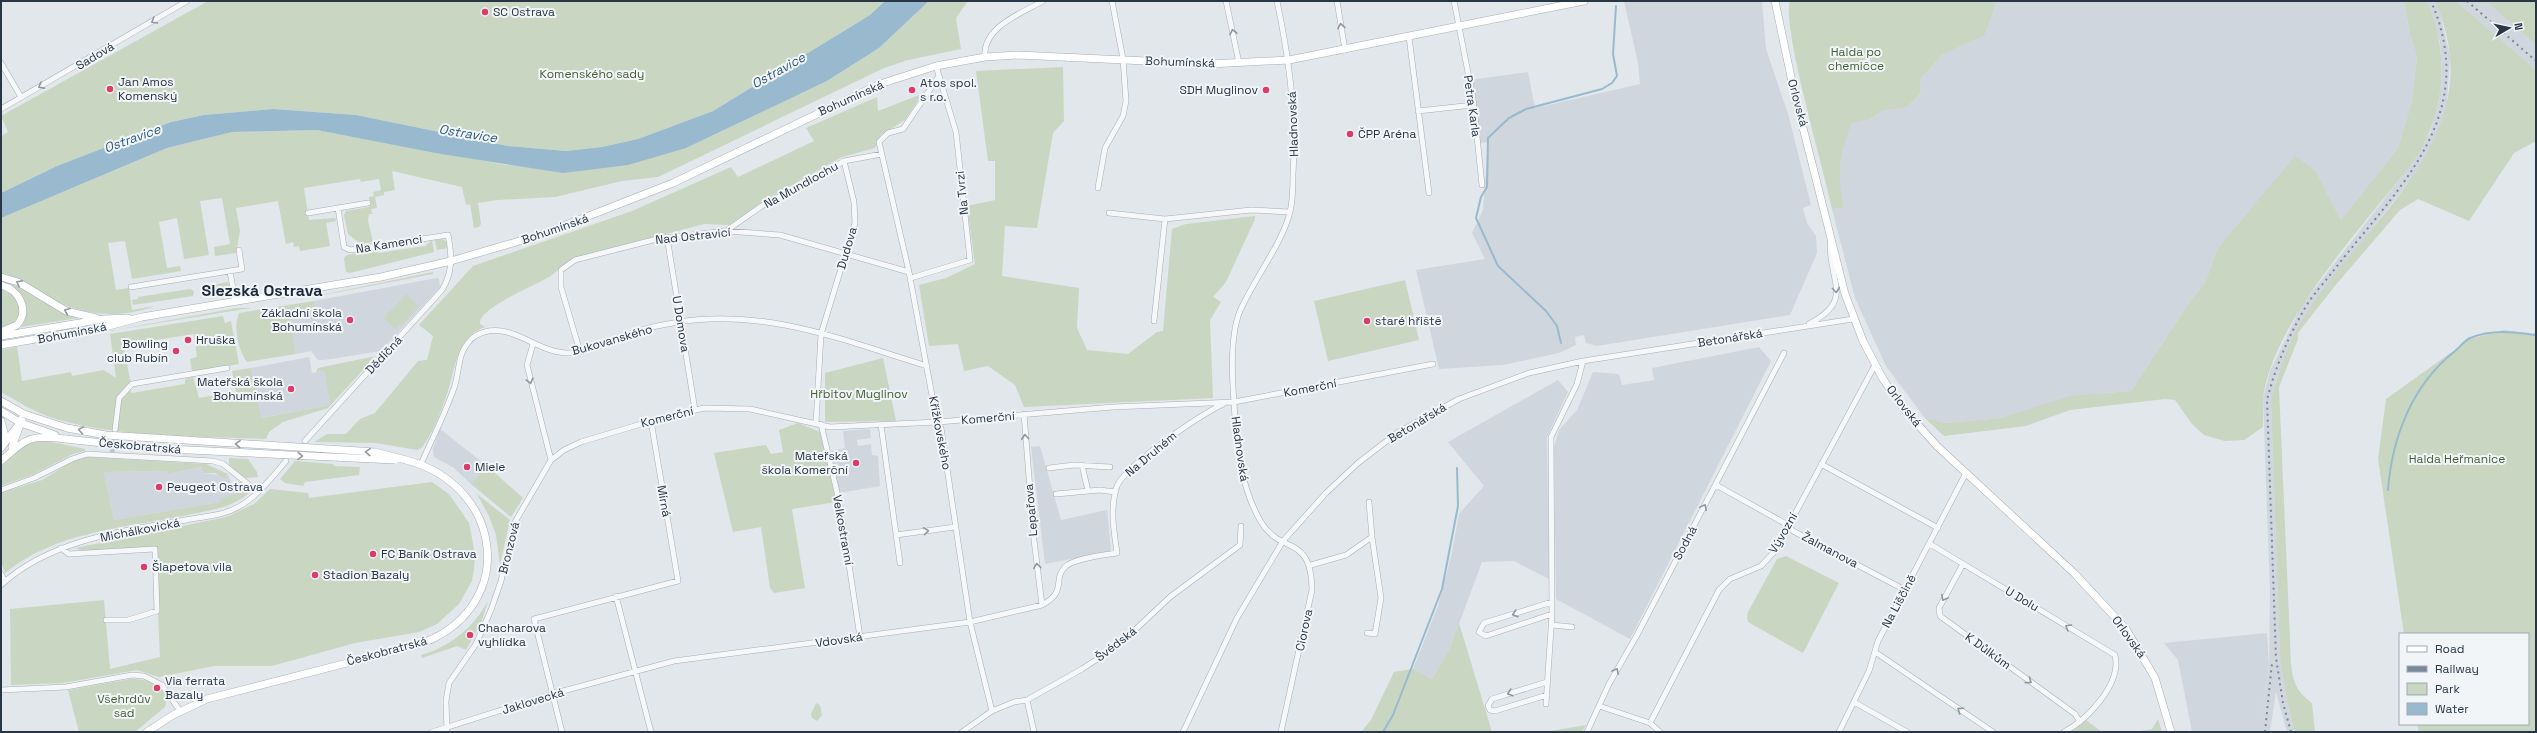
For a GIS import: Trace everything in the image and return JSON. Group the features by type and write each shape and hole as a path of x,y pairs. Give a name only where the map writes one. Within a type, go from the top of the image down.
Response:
{"main road":[{"name":"Bohumínská","path":"1,336 104,319 142,317 236,302 381,277 451,261 540,235 637,198 880,84 936,66 985,57 1047,55 1239,63 1289,60 1584,1"},
{"name":"Orlovská","path":"1775,1 1795,96 1830,237 1853,319 1876,365 1903,408 1966,473 2074,573 2126,629 2155,678 2171,732"},
{"path":"1,277 18,282 71,313 104,319"},
{"path":"1,285 16,294 22,303 23,310 17,325 1,332"},
{"name":"Bohumínská","path":"1,345 105,327 142,317"},
{"name":"Českobratrská","path":"1,401 24,414 67,428 106,435 375,452 421,464 444,476 460,489 476,510 484,533 487,555 484,579 475,600 460,620 440,635 417,644 252,686 208,699 180,711"},
{"name":"Českobratrská","path":"1,411 21,423 66,439 148,448 406,460"},
{"path":"8,454 16,440 24,414"},
{"path":"1,421 4,436 1,448"},
{"path":"1,448 21,423"},
{"path":"1,461 20,443 33,437 66,439"},
{"path":"148,732 180,711"}],"street":[{"name":"Sadová","path":"1,109 187,1"},
{"path":"985,57 985,44 1002,24 1043,1"},
{"path":"1098,188 1105,148 1125,109 1123,59 1112,1"},
{"path":"1226,1 1239,63"},
{"name":"Hladnovská","path":"1277,1 1289,60 1294,144 1290,212 1236,324 1234,402 1245,486 1262,524 1283,541"},
{"path":"1337,1 1345,50"},
{"name":"Petra Karla","path":"1454,1 1473,105 1482,185"},
{"path":"1409,37 1429,193"},
{"path":"1,63 21,97"},
{"name":"Na Tvrzi","path":"911,278 970,260 956,132 936,66"},
{"name":"Křížkovského","path":"939,76 902,129 888,133 879,142 911,278 938,422 970,622 992,711"},
{"path":"1418,111 1473,105"},
{"name":"Na Mundlochu","path":"726,231 766,203 799,188 844,161 882,154"},
{"name":"Dudova","path":"821,334 846,254 856,213 844,161"},
{"path":"308,213 368,203"},
{"name":"Na Kamenci","path":"338,208 344,247 350,250 448,235 451,261"},
{"path":"1109,212 1165,219 1250,210 1290,212"},
{"path":"1154,321 1165,219"},
{"name":"Nad Ostravicí","path":"580,352 561,287 561,270 575,260 667,238 726,231 780,235 909,272"},
{"path":"1806,326 1826,314 1837,296 1830,254 1830,237"},
{"name":"U Domova","path":"667,238 695,410"},
{"path":"131,287 242,269 239,250"},
{"name":"Dědičná","path":"305,441 442,290 448,280 451,261"},
{"path":"230,271 236,302"},
{"name":"Bukovanského","path":"421,464 448,404 462,353 467,343 483,333 500,330 533,344 561,353 580,352 638,331 681,322 732,319 776,322 927,366"},
{"name":"Betonářská","path":"1283,541 1326,493 1358,463 1397,434 1432,412 1459,399 1508,380 1583,361 1853,319"},
{"path":"818,424 821,334"},
{"path":"533,344 527,365 551,460"},
{"name":"Sodná","path":"1587,732 1608,684 1637,635 1784,353"},
{"path":"1546,704 1552,625 1551,437 1577,384 1583,361"},
{"name":"Komerční","path":"551,460 564,450 581,442 651,421 695,410 750,409 818,424 845,427 938,422 1113,407 1234,402 1433,364"},
{"name":"Vývozní","path":"1650,723 1719,590 1730,578 1762,566 1775,551 1876,365"},
{"path":"115,430 119,398 132,384 227,368"},
{"name":"Na Druhém","path":"1042,605 1052,600 1058,592 1062,572 1066,566 1075,561 1117,553 1112,514 1116,487 1128,472 1189,423 1225,403"},
{"name":"Lepařova","path":"1024,414 1034,540 1042,605"},
{"name":"Mírná","path":"616,596 678,581 651,421"},
{"name":"Velkostranní","path":"818,424 840,505 860,637"},
{"path":"881,425 900,563"},
{"path":"1,490 34,478 82,455 112,454 213,461 223,464 258,492"},
{"name":"Bronzová","path":"446,730 446,701 449,683 480,634 501,581 512,527 551,460"},
{"name":"Michálkovická","path":"3,583 26,565 61,548 81,541 223,514 244,504 258,492 286,461"},
{"path":"1821,464 1938,528"},
{"path":"1082,465 1088,491"},
{"path":"1049,468 1082,465 1110,467"},
{"name":"Na Liščině","path":"1839,732 1869,671 1878,640 1930,544 1966,473"},
{"name":"Žalmanova","path":"1716,485 1788,525 1793,531 1905,590"},
{"path":"1056,494 1088,491 1115,492"},
{"path":"1367,633 1375,634 1381,598 1372,537 1369,502"},
{"path":"896,535 955,526"},
{"name":"Švédská","path":"962,732 992,711 1014,702 1027,700 1082,669 1119,645 1170,597 1240,545 1241,526"},
{"path":"1184,732 1237,618 1283,541 1296,547 1311,565 1346,555 1372,537"},
{"name":"U Dolu","path":"1930,544 2115,655 2115,665 2111,682 2102,700 2080,722"},
{"path":"61,548 69,554 155,549 157,611 125,620 106,620"},
{"name":"K Důlkům","path":"1963,564 1939,608 1940,616 2075,714 2080,722"},
{"name":"Ciorova","path":"1281,732 1312,590 1311,565"},
{"path":"1,574 3,583"},
{"path":"562,732 534,619 616,596 651,732"},
{"path":"1552,602 1484,624 1479,632 1486,636 1552,614"},
{"name":"Vdovská","path":"636,672 674,661 970,622 1042,605"},
{"path":"1552,625 1572,626"},
{"path":"1875,652 1992,732"},
{"name":"Jaklovecká","path":"432,732 446,730 552,694 636,672"},
{"path":"1,690 66,687 140,675 152,678 162,685 180,711"},
{"path":"1546,695 1495,711 1488,708 1488,703 1492,699 1547,682"},
{"path":"1027,700 1034,732"},
{"path":"1854,702 1907,732"},
{"path":"1599,706 1650,723 1660,732"},
{"path":"2064,732 2080,722"}],"shaded area":[{"path":"1624,1 1762,1 1766,49 1788,114 1811,205 1803,208 1807,223 1816,236 1817,253 1790,315 1597,346 1586,343 1584,335 1575,337 1576,345 1559,353 1503,365 1439,369 1416,270 1485,259 1472,233 1483,210 1488,142 1479,143 1470,80 1528,72 1535,108 1640,84 1638,63"},
{"path":"1997,1 2402,1 2405,5 2409,31 2417,57 2412,101 2398,148 2341,220 2315,170 2295,157 2217,249 2205,283 2191,300 2131,391 2107,393 2001,418 1945,423 1924,417 1886,366 1855,298 1832,209 1844,208 1839,178 1839,158 1852,121 1869,120 1882,111 1907,107 1920,94 1921,78 1942,55 1985,35"},
{"path":"2427,1 2435,1 2439,9 2450,56 2447,103 2438,135 2421,166 2309,309 2278,374 2271,400 2280,657 2287,702 2295,732 2287,732 2276,692 2270,731 2192,732 2178,660 2164,643 2267,633 2269,666 2260,726 2269,668 2270,590 2263,399 2270,371 2302,305 2414,161 2430,132 2439,101 2442,71 2440,42"},
{"path":"2456,1 2486,1 2536,45 2536,70"},
{"name":"Základní škola Bohumínská","path":"437,278 439,279 440,287 381,351 324,360 318,360 311,351 296,354 290,315 315,311 314,301"},
{"path":"1759,347 1771,361 1630,639 1556,599 1554,447 1559,430 1577,410 1593,372 1619,374 1622,385 1654,380 1652,368"},
{"name":"Mateřská škola Bohumínská","path":"309,357 312,373 324,371 330,405 260,418 251,368"},
{"path":"1558,380 1568,392 1547,437 1549,579 1514,561 1482,562 1450,648 1432,679 1413,669 1438,606 1452,553 1459,514 1484,486 1448,442"},
{"path":"440,429 486,465 471,484 454,468 434,457 433,449"},
{"name":"Mateřská škola Komerční","path":"870,429 871,438 857,440 858,446 871,444 872,455 878,456 880,486 839,493 830,451 845,448 843,431"},
{"path":"1040,446 1061,520 1107,510 1111,551 1045,564 1031,447"},
{"path":"203,467 204,473 228,476 228,474 236,494 220,502 114,520 104,472 167,471 168,474"}],"green space":[{"name":"Komenského sady","path":"208,1 885,1 870,15 713,111 638,139 602,147 566,151 508,146 356,115 273,109 204,115 171,122 57,166 1,193 1,136 8,132 1,116"},
{"path":"929,1 968,1 956,18 961,49 908,60 884,68 658,177 622,181 555,197 498,200 478,203 481,224 479,227 474,228 470,204 466,205 462,187 392,171 395,190 384,192 384,195 375,197 377,208 371,209 372,214 369,214 368,221 373,242 361,244 348,234 344,215 346,211 369,207 369,197 374,196 373,192 381,190 379,179 361,182 360,179 304,188 309,220 335,218 336,221 326,223 330,246 300,251 299,246 294,247 293,242 286,244 278,201 236,208 240,231 236,253 215,256 214,247 230,244 222,198 200,201 209,255 184,259 177,218 159,222 167,268 180,266 181,271 132,279 125,241 108,243 116,290 129,288 132,310 155,306 133,312 113,314 93,313 75,308 56,302 1,274 1,218 167,148 232,132 317,130 507,165 686,148 827,81 879,48"},
{"name":"Halda po chemičce","path":"1790,1 1997,1 1985,35 1942,55 1921,78 1920,94 1907,107 1882,111 1869,120 1852,122 1841,155 1840,164 1840,183 1844,208 1832,209 1797,68 1789,15"},
{"path":"2402,1 2427,1 2434,21 2439,42 2441,82 2433,122 2425,142 2414,161 2347,243 2301,307 2283,339 2270,370 2263,400 2263,427 2244,440 2225,441 2204,435 2192,424 2175,400 2165,399 2070,410 2026,426 1944,436 1924,417 1945,423 2001,418 2070,396 2131,391 2191,300 2205,283 2217,249 2295,156 2315,170 2341,220 2398,148 2412,101 2417,57 2409,31 2405,5"},
{"path":"2435,1 2456,1 2536,70 2536,141 2514,153 2469,221 2418,199 2400,210 2334,287 2298,333 2298,339 2279,387 2291,664 2296,686 2312,703 2315,732 2295,732 2287,702 2280,657 2271,400 2286,353 2309,309 2335,273 2393,203 2418,168 2438,130 2449,91 2449,48"},
{"path":"2486,1 2536,1 2536,45"},
{"path":"1063,67 1064,121 1053,133 1037,228 1005,226 1002,276 1079,288 1077,328 1087,350 1128,354 1157,332 1163,331 1172,229 1186,224 1255,216 1255,219 1226,282 1213,297 1221,302 1210,320 1213,398 1024,407 1015,385 988,366 964,371 958,344 929,346 919,285 946,278 975,264 967,206 995,200 995,161 988,161 976,71"},
{"path":"922,94 905,120 881,135 875,148 842,157 764,201 729,225 704,224 574,258 552,275 511,296 489,310 482,317 480,324 485,327 476,331 463,344 434,428 421,448 417,450 376,443 314,442 327,434 346,434 360,419 375,413 418,361 427,360 433,336 419,325 473,266 632,211 731,167 738,177 814,141 806,128 877,97 878,111"},
{"path":"442,239 447,242 448,248 437,250 435,240"},
{"path":"432,240 434,252 350,273 346,272 344,258 347,255 377,249 378,253 425,246"},
{"path":"433,272 433,274 297,300"},
{"name":"staré hřiště","path":"1405,280 1419,340 1328,361 1314,301"},
{"path":"1,281 21,288 78,318 21,327 25,318 26,304 17,292"},
{"path":"228,282 230,290 213,293 212,285"},
{"path":"438,285 401,326 399,325 395,329 384,318 406,294 418,306"},
{"path":"1,289 11,294 20,304 19,314 16,321 10,326 1,329"},
{"path":"190,289 194,291 193,296 133,305 132,300 138,299 138,297"},
{"path":"314,301 315,311 290,315 296,354 247,362 241,351 237,338 236,325 239,313"},
{"path":"237,308 251,308 109,331"},
{"path":"223,316 225,323 231,321 239,364 192,372 190,359 197,357 194,334 123,345 131,384 128,387 132,393 185,384 185,379 193,377 199,398 216,395 225,400 237,398 232,371 251,368 261,418 330,405 324,371 316,372 318,368 376,356 328,408 283,422 269,432 266,439 156,435 101,429 75,424 43,415 1,392 1,350 17,347 22,381 71,372 72,376 104,370 116,378 110,334"},
{"name":"Halda Heřmanice","path":"2504,330 2536,335 2536,732 2419,732 2417,725 2529,725 2529,633 2404,633 2378,459 2386,399 2470,339"},
{"name":"Hřbitov Muglinov","path":"883,358 896,421 825,422 825,373"},
{"path":"798,423 820,432 836,502 792,509 805,588 774,593 770,588 761,527 733,532 714,453 766,445 771,454 783,452 779,430"},
{"path":"35,441 48,441 85,449 85,451 73,454 32,475 1,486 1,467 24,446"},
{"path":"87,457 206,464 228,474 226,479 215,473 204,473 202,467 168,474 167,471 104,472 114,520 220,502 220,499 236,494 233,483 241,482 249,493 234,503 218,509 113,528 67,540 45,548 25,559 5,573 1,561 1,493 42,480 75,460"},
{"path":"229,458 248,459 257,472 258,477 245,478 229,466"},
{"path":"295,461 333,464 334,466 360,467 359,475 305,482 303,486 285,483 280,479"},
{"path":"486,465 523,498 511,517 471,484"},
{"name":"Stadion Bazaly","path":"432,482 449,494 469,523 475,554 472,581 459,604 437,624 419,632 355,643 272,666 214,666 159,677 137,670 63,683 11,685 10,609 104,600 110,669 160,657 155,547 83,551 76,548 226,517 254,504 270,489 308,493 309,498"},
{"path":"477,494 510,520 500,565 496,535 489,516"},
{"path":"1786,556 1839,583 1803,653 1748,622 1747,614 1777,559"},
{"path":"488,601 481,623 466,650 457,646 422,658 421,655 442,647 460,635 476,619"},
{"path":"1459,623 1492,732 1361,732 1371,720 1394,672 1413,669 1432,679 1450,648"},
{"name":"Všehrdův sad","path":"131,679 147,681 161,689 167,698 165,707 135,732 79,732 68,690"},
{"path":"816,703 820,705 822,715 817,721 812,718 811,714"},
{"path":"2158,719 2162,732 2135,732 2152,729"},
{"path":"2086,720 2102,732 2069,732"},
{"path":"1586,725 1582,732 1545,732"}],"water":[{"name":"Ostravice","path":"885,1 929,1 879,48 827,81 686,148 628,165 563,173 441,154 317,130 232,132 167,148 1,218 1,193 57,166 171,122 204,115 273,109 356,115 508,146 566,151 602,147 638,139 713,111 870,15"}],"waterway":[{"path":"1561,343 1557,326 1546,311 1498,266 1476,218 1481,197 1487,187 1488,138 1509,118 1526,109 1602,89 1612,83 1617,76 1613,54 1616,6"},
{"path":"2388,490 2394,451 2407,414 2416,396 2439,365 2466,341 2478,335 2495,332 2536,335"},
{"path":"1383,732 1393,715 1442,589 1458,506 1457,468"}],"tunnel":[{"path":"112,452 115,433"}],"railway":[{"path":"2291,732 2283,703 2276,658 2267,400 2283,353 2293,330 2308,303 2384,209 2426,147 2439,115 2446,80 2444,42 2431,1"},
{"path":"2467,1 2536,61"},
{"path":"2265,732 2272,663"}],"place":[{"name":"SC Ostrava","path":"485,12"},
{"name":"Jan Amos Komenský","path":"110,89"},
{"name":"Atos spol. s r.o.","path":"912,90"},
{"name":"SDH Muglinov","path":"1266,90"},
{"name":"ČPP Aréna","path":"1350,134"},
{"name":"Základní škola Bohumínská","path":"350,320"},
{"name":"staré hřiště","path":"1367,321"},
{"name":"Hruška","path":"188,340"},
{"name":"Bowling club Rubín","path":"176,351"},
{"name":"Mateřská škola Bohumínská","path":"291,389"},
{"name":"Mateřská škola Komerční","path":"856,463"},
{"name":"Miele","path":"467,467"},
{"name":"Peugeot Ostrava","path":"159,487"},
{"name":"FC Baník Ostrava","path":"373,554"},
{"name":"Šlapetova vila","path":"144,567"},
{"name":"Stadion Bazaly","path":"315,575"},
{"name":"Chacharova vyhlídka","path":"470,635"},
{"name":"Via ferrata Bazaly","path":"157,688"}],"district":[{"name":"Slezská Ostrava","path":"262,290"}]}
